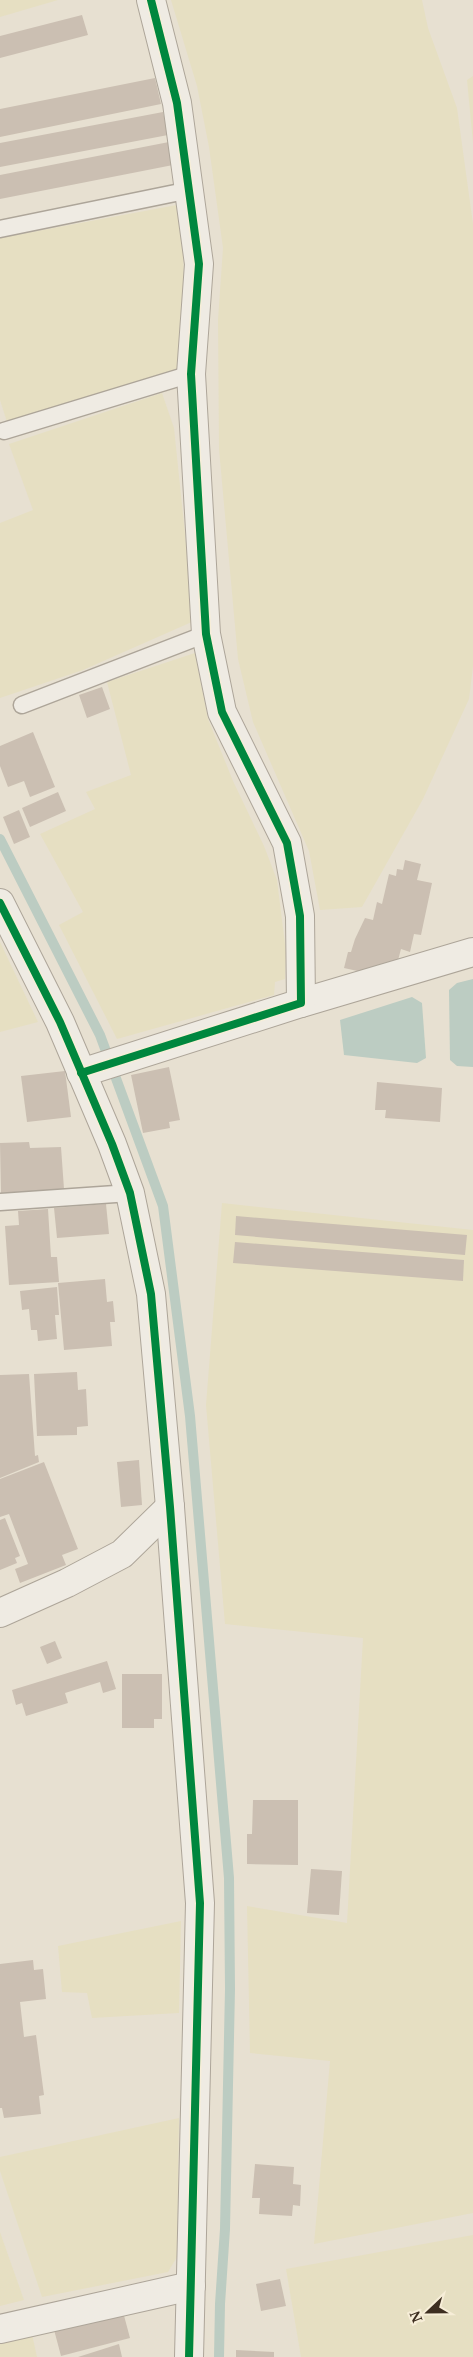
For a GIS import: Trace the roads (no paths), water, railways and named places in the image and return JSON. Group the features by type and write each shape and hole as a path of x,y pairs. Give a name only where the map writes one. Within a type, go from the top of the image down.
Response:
{"street":[{"path":"151,0 177,103 199,264 191,374 206,634 222,712 286,843 300,916 301,1003"},
{"path":"0,903 60,1022 112,1144 130,1194 151,1294 170,1507 200,1903 189,2357"},
{"path":"81,1073 301,1003 473,952"},
{"path":"0,1613 67,1583 122,1554 170,1507"},
{"path":"0,2329 191,2286"}],"lane":[{"path":"0,229 190,190"},
{"path":"4,431 191,374"},
{"path":"22,705 206,634"},
{"path":"0,1202 130,1194"}],"waterway":[{"path":"0,839 100,1035 163,1206 190,1416 229,1878 230,1989 225,2229 219,2357"}]}
